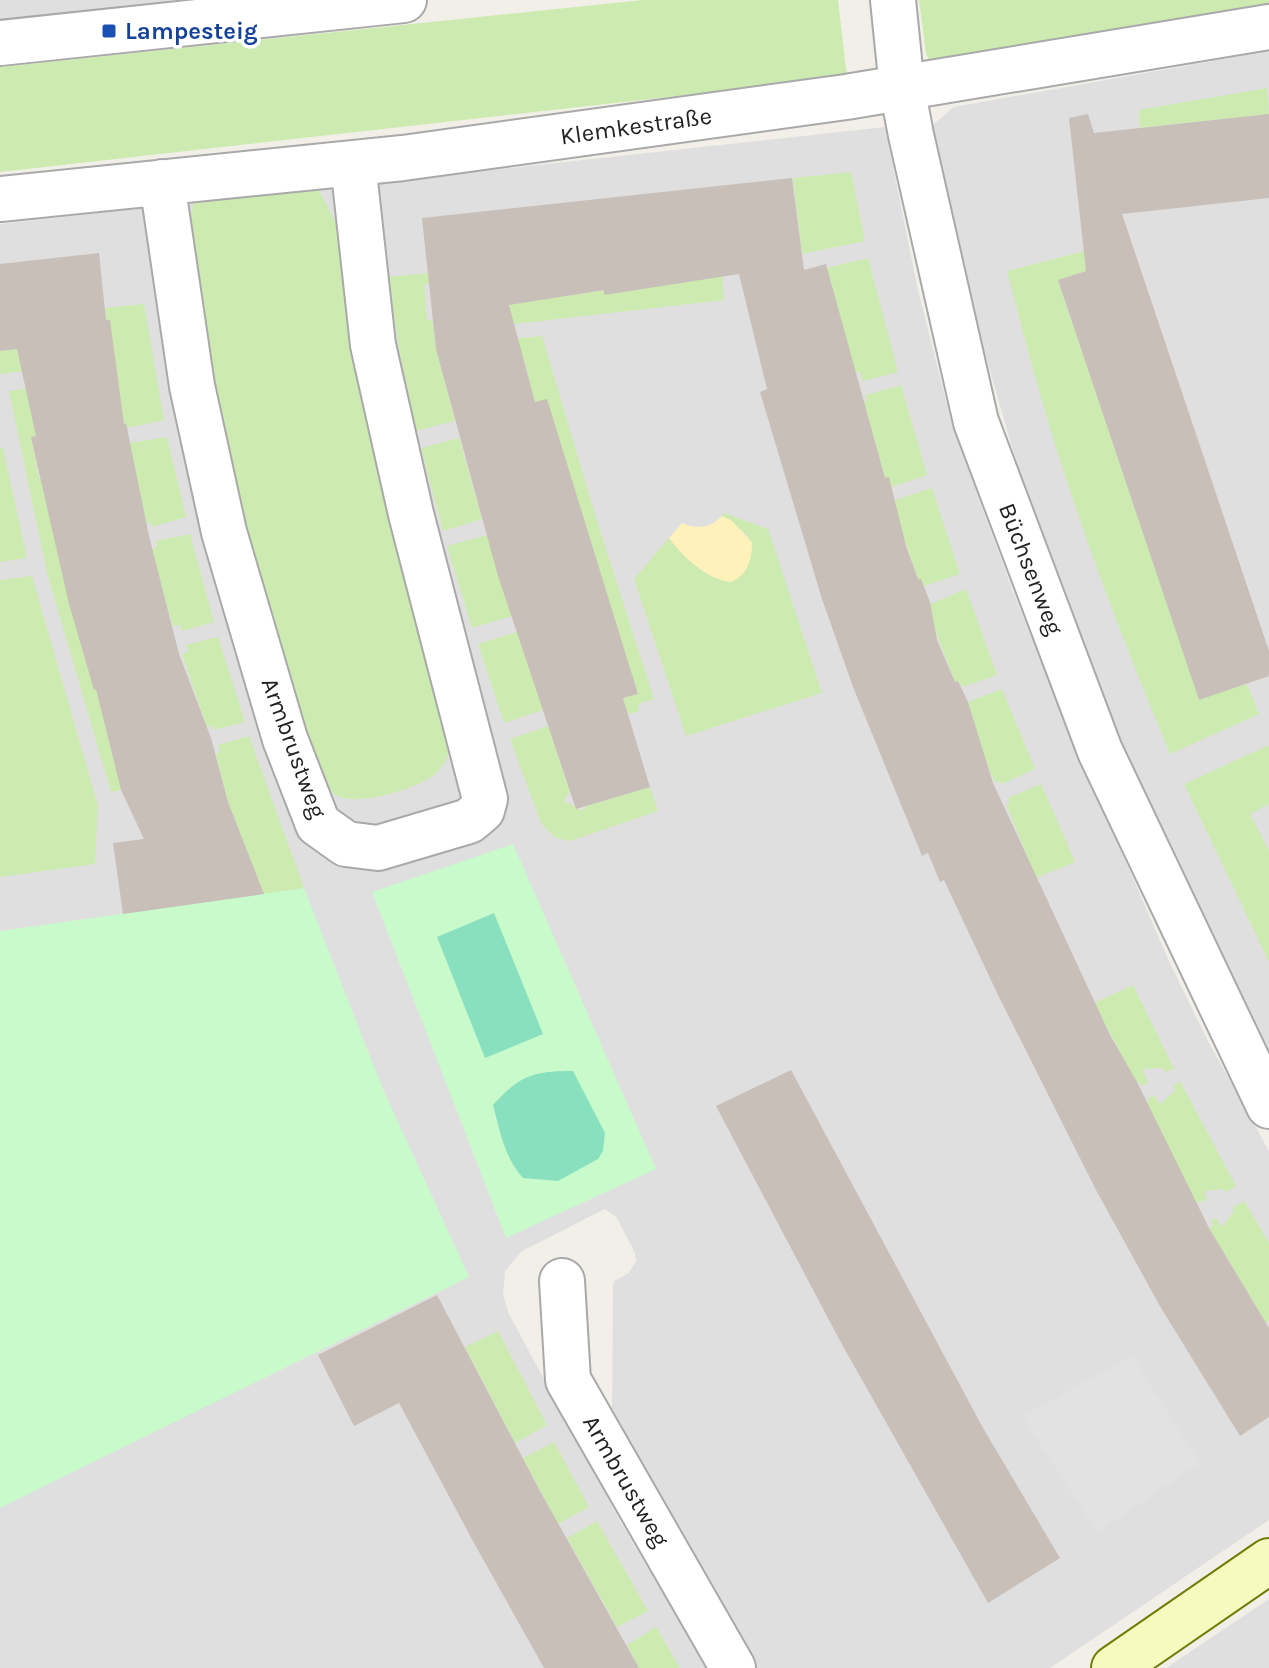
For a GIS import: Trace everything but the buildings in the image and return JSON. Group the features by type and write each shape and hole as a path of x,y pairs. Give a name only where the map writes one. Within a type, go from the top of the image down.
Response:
{"street":[{"path":"0,43 404,0"},
{"name":"Büchsenweg","path":"893,0 902,88 976,422 1100,751 1269,1106"},
{"name":"Klemkestraße","path":"0,199 353,163 902,88 1269,27"},
{"name":"Armbrustweg","path":"162,182 198,415 224,532 285,739 318,824 346,844 378,848 469,821 482,810 485,799 411,514 373,345 353,163"},
{"name":"Armbrustweg","path":"562,1281 568,1380 733,1668"},
{"path":"1114,1668 1269,1561"}],"shaded area":[{"path":"0,0 194,0 0,21"},
{"path":"1269,51 1269,1061 1159,832 1106,708 1023,485 967,292 932,136 934,124 954,107"},
{"path":"885,127 918,290 953,428 1012,589 1067,726 1168,959 1208,1041 1269,1151 1269,1520 1050,1668 756,1668 614,1420 613,1287 614,1281 629,1273 636,1261 617,1218 605,1209 522,1251 505,1271 503,1295 509,1314 620,1521 707,1668 0,1668 0,224"},
{"path":"1132,1356 1200,1463 1097,1532 1022,1416"},
{"path":"1269,1599 1269,1668 1166,1668"}],"green space":[{"path":"643,0 838,0 847,77 0,172 0,67"},
{"path":"919,0 1269,0 1269,5 941,63 929,60 926,53"},
{"path":"1267,88 1269,114 1140,128 1139,110"},
{"path":"851,172 865,241 802,254 793,178"},
{"path":"317,187 338,227 453,740 448,756 436,774 399,791 361,799 335,794 310,765 206,385 185,244 194,201"},
{"path":"1104,246 1110,262 1058,281 1199,699 1247,684 1259,714 1170,754 1068,485 1007,271"},
{"path":"868,258 898,372 862,381 860,372 855,373 827,268"},
{"path":"428,273 429,283 424,285 427,320 432,320 436,349 455,421 416,431 388,277"},
{"path":"722,274 724,300 489,327 492,303 561,291 567,296 670,280 676,284 687,282 690,278"},
{"path":"144,304 164,420 126,428 126,423 120,425 110,320 106,320 105,308"},
{"path":"542,336 654,699 638,704 639,711 628,714 623,698 638,693 535,402 525,363 492,364 490,341"},
{"path":"27,348 59,367 0,374 0,351"},
{"path":"62,384 33,420 36,436 31,437 39,478 45,477 79,637 94,689 99,688 121,790 111,792 47,573 9,391"},
{"path":"901,385 927,475 892,487 889,478 885,478 863,402 867,400 866,395"},
{"path":"167,437 186,517 152,527 151,522 146,524 130,443"},
{"path":"459,438 482,519 443,531 421,448"},
{"path":"0,448 3,448 27,558 0,562"},
{"path":"932,488 960,574 924,586 918,579 893,506 896,505 895,500"},
{"path":"724,513 768,529 822,693 686,736 634,579 669,538 696,566 713,577 731,582 748,536 722,516"},
{"path":"190,534 214,622 182,631 180,625 173,626 151,549 157,547 156,541"},
{"path":"487,535 512,616 472,628 447,546"},
{"path":"32,576 98,806 95,864 0,877 0,580"},
{"path":"966,589 997,675 962,687 959,681 955,682 926,606"},
{"path":"517,632 543,710 504,723 478,644"},
{"path":"218,637 245,722 214,730 213,726 207,727 182,654 188,652 186,645"},
{"path":"1002,689 1035,769 1002,784 1000,781 995,783 963,706"},
{"path":"548,726 567,784 572,787 564,801 583,811 591,800 597,803 650,787 658,811 570,841 554,837 541,823 510,739"},
{"path":"249,736 304,888 264,894 228,802 216,754 220,752 218,745"},
{"path":"1269,745 1269,804 1250,814 1269,851 1269,962 1184,784"},
{"path":"1041,784 1075,862 1036,878 1006,804 1010,803 1008,798"},
{"path":"513,844 656,1169 506,1238 372,892"},
{"path":"304,888 382,1087 469,1277 0,1508 0,931"},
{"path":"494,913 543,1034 485,1058 437,937"},
{"path":"1133,985 1174,1069 1165,1072 1163,1068 1142,1069 1148,1082 1142,1086 1136,1083 1094,1003"},
{"path":"573,1071 605,1133 603,1151 598,1159 558,1181 523,1178 507,1153 493,1105 511,1087 528,1077"},
{"path":"1180,1081 1236,1186 1226,1192 1223,1189 1204,1191 1207,1200 1196,1203 1145,1103 1154,1095 1160,1104 1175,1091 1173,1086"},
{"path":"1244,1201 1269,1243 1269,1321 1266,1323 1209,1228 1213,1225 1211,1220 1216,1218 1222,1227 1234,1211 1232,1208"},
{"path":"498,1331 547,1425 515,1443 465,1347"},
{"path":"554,1442 589,1507 558,1524 523,1458"},
{"path":"597,1521 648,1611 617,1627 567,1538"},
{"path":"656,1627 680,1668 639,1668 627,1645"}],"sand":[{"path":"722,516 731,520 752,542 748,566 731,582 713,577 696,566 669,538 682,523 704,527"}],"place":[{"name":"Lampesteig","path":"109,31"}]}
